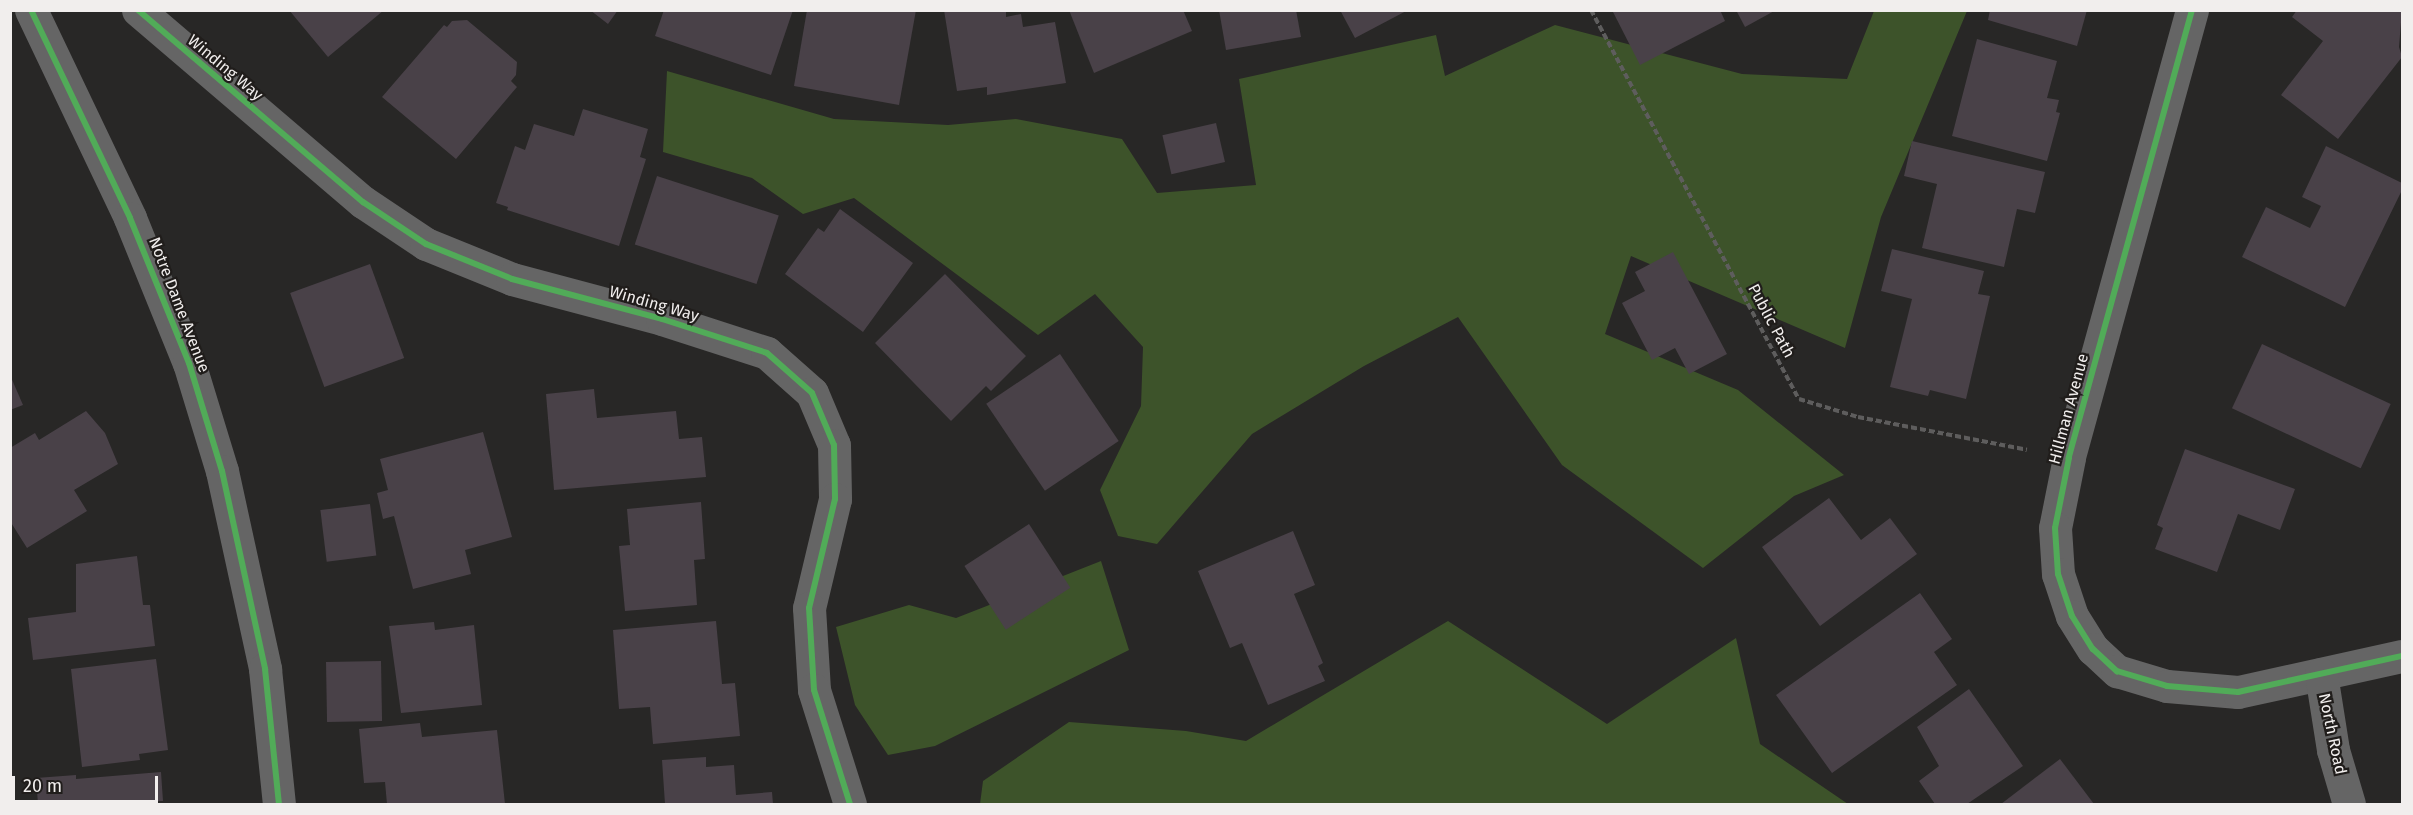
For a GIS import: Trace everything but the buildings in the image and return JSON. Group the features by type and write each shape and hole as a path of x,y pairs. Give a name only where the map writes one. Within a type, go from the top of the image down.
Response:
{"street":[{"name":"Winding Way","path":"138,10 363,202 426,244 512,279 662,319 767,353 812,393 834,445 835,499 809,608 814,690 850,804"},
{"name":"Hillman Avenue","path":"2192,10 2069,458 2055,528 2058,574 2072,616 2093,649 2117,671 2168,686 2238,692 2321,674"},
{"name":"Notre Dame Avenue","path":"33,11 130,218 189,363 222,471 262,657 279,804"},
{"name":"North Road","path":"2349,804 2333,750 2321,674 2400,651"}],"green space":[{"path":"1874,11 1967,11 1881,217 1845,348 1631,256 1605,334 1738,390 1844,475 1794,496 1703,568 1562,465 1458,317 1364,366 1252,434 1157,544 1118,536 1100,490 1141,406 1143,347 1095,294 1038,335 854,198 803,214 752,178 663,152 667,71 834,119 948,125 1016,119 1122,139 1157,193 1256,185 1239,79 1436,35 1445,76 1555,25 1742,74 1847,79"},
{"path":"1101,561 1129,650 935,746 888,755 855,705 836,627 909,605 956,618"},
{"path":"1448,621 1607,724 1736,638 1760,744 1848,804 980,804 983,781 1069,722 1186,731 1246,741"}],"cycle path":[{"path":"31,10 130,218 189,363 222,471 265,669 279,804"},
{"path":"138,10 363,202 426,244 512,279 662,319 767,353 812,393 834,445 835,499 809,608 814,690 850,804"},
{"path":"2192,10 2069,458 2055,528 2058,574 2072,616 2093,649 2117,671 2167,686 2238,692 2402,656"}]}
